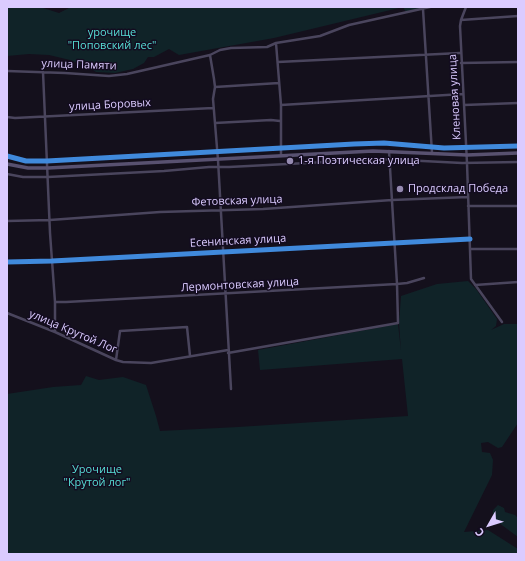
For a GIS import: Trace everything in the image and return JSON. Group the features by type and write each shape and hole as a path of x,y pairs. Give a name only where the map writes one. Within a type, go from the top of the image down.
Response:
{"main road":[{"path":"7,164 28,168 48,168 389,151 467,155 518,153"}],"street":[{"name":"улица Памяти","path":"7,71 108,76 148,70 176,62 210,56 220,50 231,48 267,47 276,43 320,36 349,26 430,7"},
{"name":"Кленовая улица","path":"466,7 460,20 460,53 467,155 471,279 502,322"},
{"path":"423,9 432,153"},
{"path":"460,20 518,16"},
{"path":"276,43 281,105 280,121 282,156"},
{"path":"278,62 460,53"},
{"path":"210,56 215,87 213,108 218,160 231,388"},
{"path":"461,63 518,62"},
{"path":"43,72 52,261 56,302 55,332"},
{"path":"215,87 279,83"},
{"path":"281,105 463,94"},
{"path":"464,104 518,103"},
{"name":"улица Боровых","path":"7,117 15,118 213,108"},
{"path":"215,124 271,120 280,121"},
{"path":"7,156 26,161 47,161 384,143 466,148 518,146"},
{"path":"389,151 397,284"},
{"path":"7,174 23,177 48,177 389,159 467,163 518,162"},
{"name":"Фетовская улица","path":"7,221 50,220 160,212 468,197"},
{"path":"468,206 518,206"},
{"name":"Есенинская улица","path":"7,262 52,261 470,239"},
{"path":"470,249 518,249"},
{"name":"Лермонтовская улица","path":"56,302 397,284 424,278"},
{"path":"476,285 518,282"},
{"name":"улица Крутой Лог","path":"7,313 55,332 116,360 150,363 190,356 228,352 398,323 397,284"},
{"path":"116,360 120,332 187,327 190,356"}],"green space":[{"name":"урочище \"Поповский лес\"","path":"7,7 40,7 59,13 71,7 403,7 274,38 179,55 169,49 154,57 148,57 144,63 133,69 115,73 96,72 70,60 49,55 29,54 7,56"},
{"path":"403,7 430,7 406,12"},
{"name":"Урочище \"Крутой лог\"","path":"468,281 476,289 497,319 496,326 491,330 504,324 518,324 518,423 502,447 498,448 488,442 481,443 482,452 490,453 493,460 492,475 464,532 488,530 518,549 518,554 7,554 7,394 53,387 81,385 86,376 99,380 123,377 146,385 160,431 408,416 402,359 260,370 258,350 398,324 401,351 399,323 401,296 437,284"},
{"path":"498,505 504,508 505,512 515,515 518,518 518,537 493,517 493,510"}],"cycle path":[{"path":"7,156 26,161 47,161 384,143 444,148 518,146"},
{"path":"7,262 52,261 470,239"}],"place":[{"name":"1-я Поэтическая улица","path":"290,161"},
{"name":"Продсклад Победа","path":"400,189"}]}
